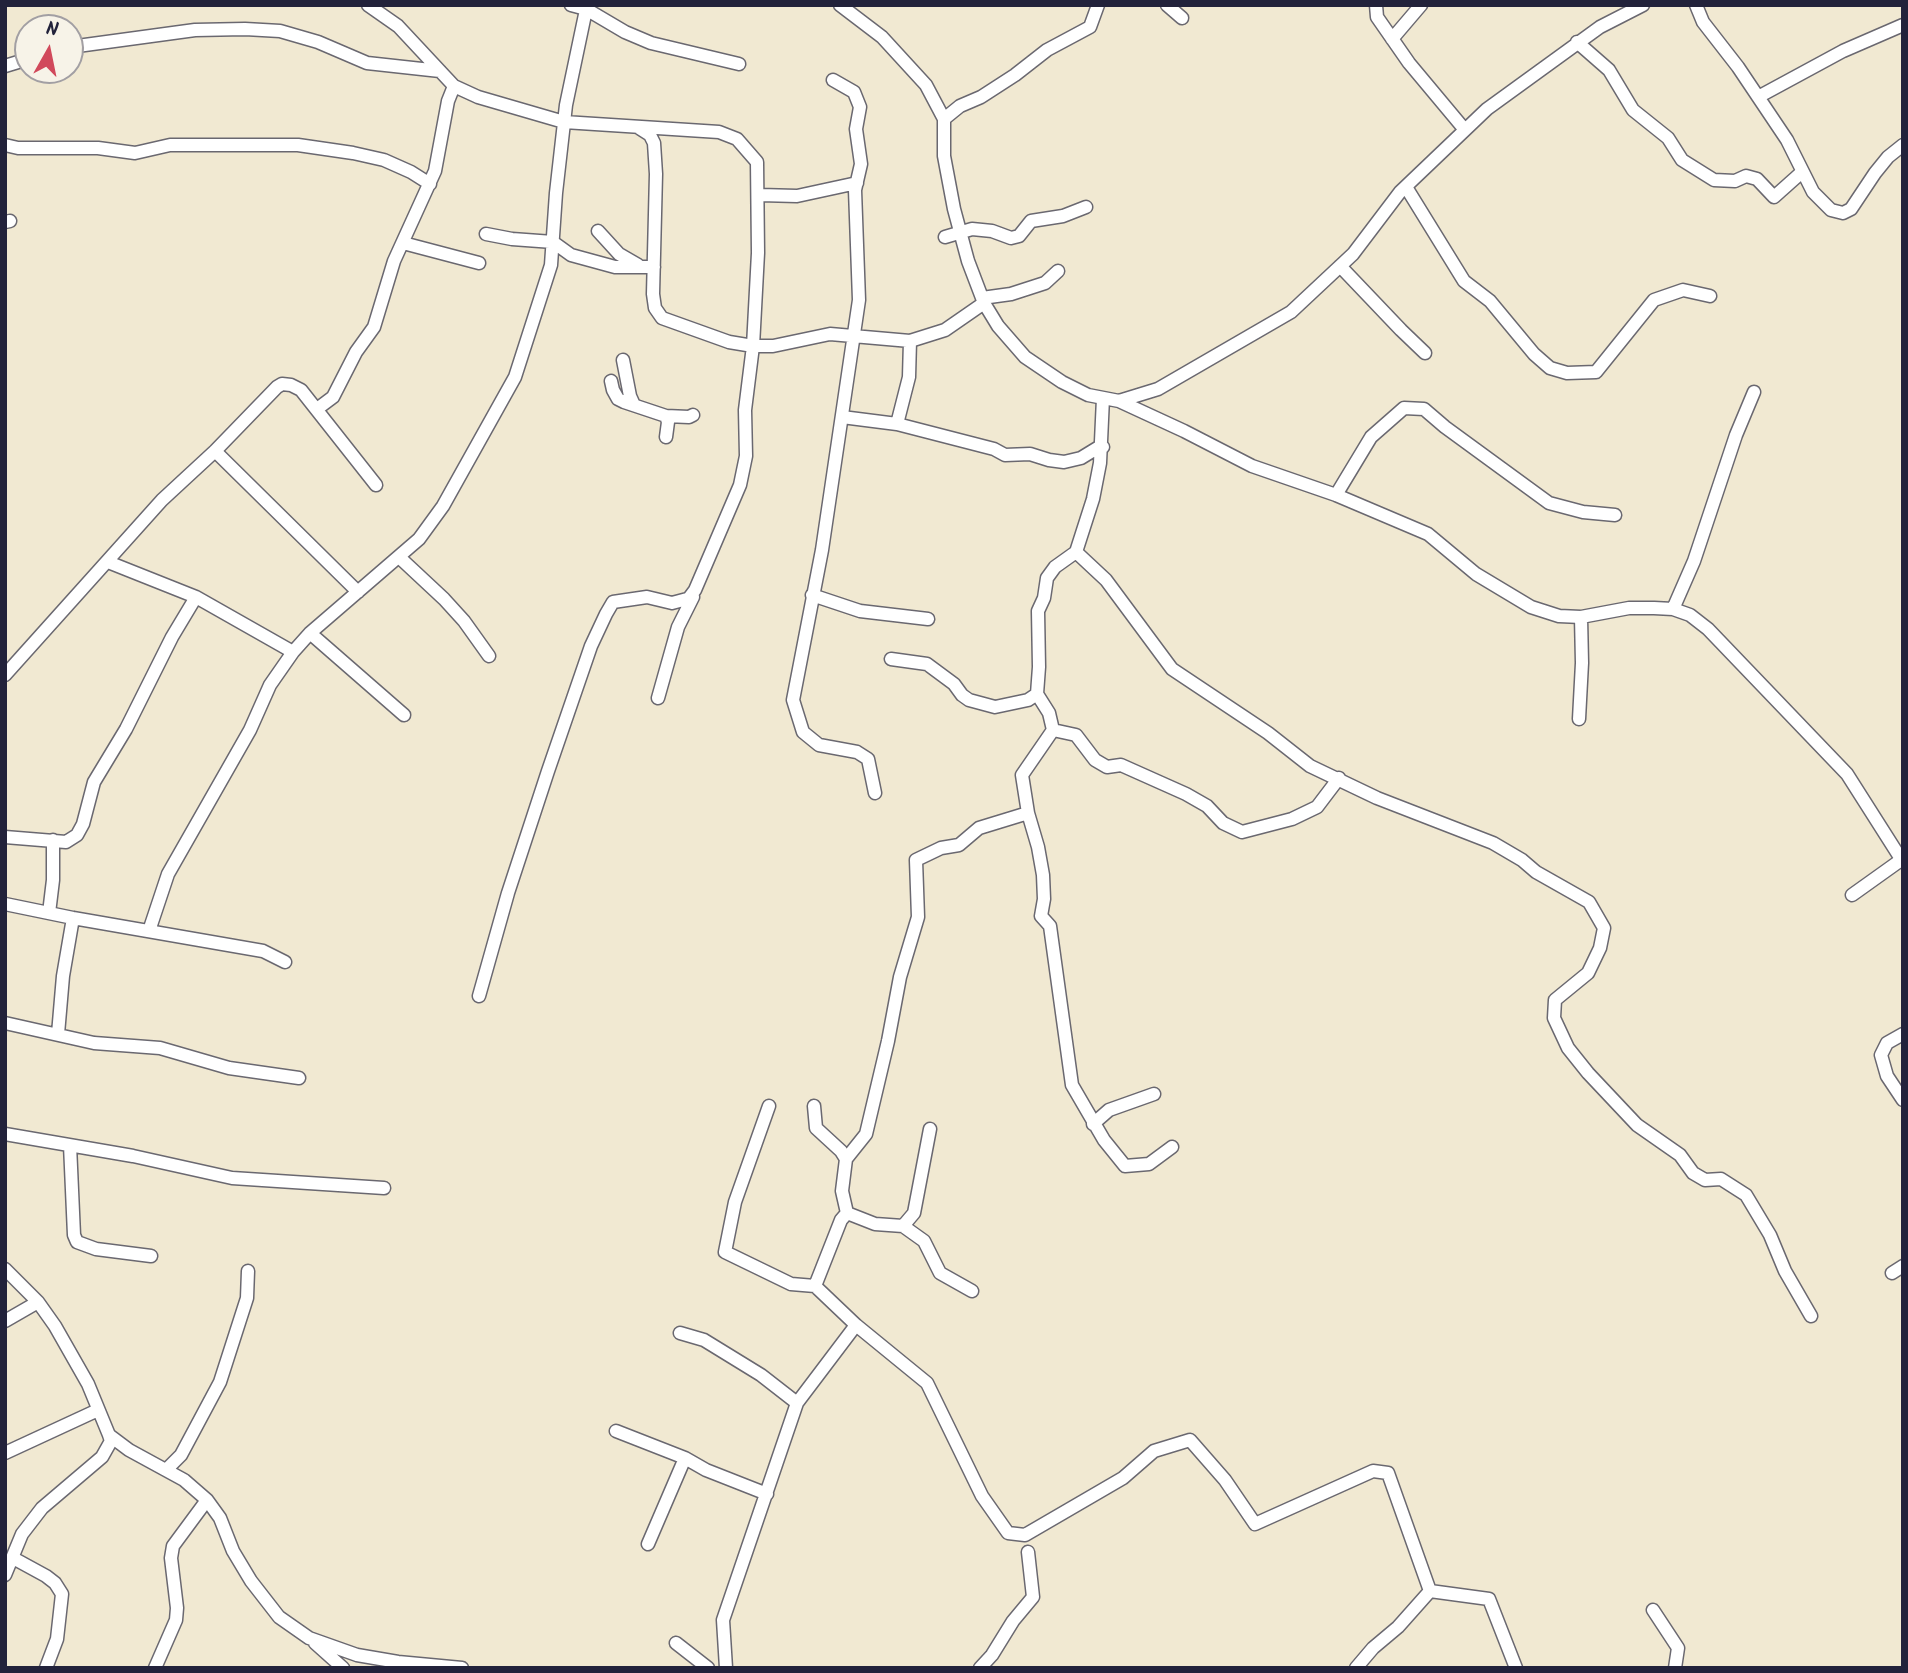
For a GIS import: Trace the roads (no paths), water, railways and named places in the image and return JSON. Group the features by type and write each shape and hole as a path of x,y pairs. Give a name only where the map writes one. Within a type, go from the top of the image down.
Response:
{"street":[{"path":"368,5 398,26 454,86 504,105 564,122 719,132 737,139 757,162 758,253 754,346 745,411 746,456 740,485 691,603 678,627 658,698"},
{"path":"571,5 586,7 625,33 651,43 739,64"},
{"path":"840,5 882,37 926,85 944,119 944,156 968,261 983,301 998,326 1025,357 1062,382 1088,394 1119,401 1252,466 1336,495 1428,534 1476,574 1531,607 1559,616 1581,617 1629,608 1673,609 1690,615 1708,629 1847,774 1902,861 1852,895"},
{"path":"944,119 960,106 981,97 1015,75 1047,50 1090,27 1098,5"},
{"path":"1167,5 1182,18"},
{"path":"1376,5 1377,17 1409,63 1465,130"},
{"path":"1392,38 1421,5"},
{"path":"1119,401 1168,384 1245,336 1291,312 1340,266 1406,187 1487,109 1577,42 1643,5"},
{"path":"1696,5 1703,22 1787,140 1802,172 1821,202 1831,210 1843,213 1851,209 1888,157 1903,145"},
{"path":"149,931 168,874 250,730 270,685 310,633 419,539 443,506 514,377 536,308 548,281 564,122 586,7"},
{"path":"1758,97 1843,51 1903,25"},
{"path":"84,45 195,30 280,31 318,42 367,63 440,71"},
{"path":"1577,42 1609,70 1633,110 1668,138 1682,160 1714,180 1735,181 1746,176 1757,179 1774,197 1802,172"},
{"path":"833,80 854,92 860,107 856,128 861,164 857,183 859,300 842,417 793,700 803,732 819,745 857,752 868,760 875,793"},
{"path":"317,410 333,397 356,352 374,327 394,261 435,171 448,101 454,86"},
{"path":"639,128 650,135 654,143 655,307 662,318 729,342 773,346 830,334 910,341 945,330 983,301 1045,284 1058,271"},
{"path":"5,145 18,148 98,148 135,153 170,145 298,145 384,160 430,184"},
{"path":"760,195 797,196 857,183"},
{"path":"1406,187 1464,281 1490,301 1534,354 1550,368 1567,373 1597,372 1654,300 1683,290 1710,296"},
{"path":"945,237 972,229 992,231 1011,238 1019,236 1031,221 1063,216 1086,208"},
{"path":"598,230 619,254 638,265"},
{"path":"486,234 553,242 571,255 584,256 615,267 654,267"},
{"path":"403,243 479,263"},
{"path":"1340,266 1425,353"},
{"path":"897,424 909,377 910,341"},
{"path":"623,360 634,405"},
{"path":"611,381 618,398 634,405 666,416 693,415"},
{"path":"5,675 162,500 215,451 269,393 282,384 300,390 376,485"},
{"path":"1673,609 1694,561 1736,435 1754,392"},
{"path":"1103,398 1102,447 1093,499 1076,552 1055,567 1047,578 1044,598 1038,611 1037,694 1049,713 1053,730 1022,775 1043,875 1044,899 1041,916 1050,926 1072,1085 1093,1124 1125,1166 1149,1164 1172,1147"},
{"path":"1336,495 1371,437 1404,408 1424,409 1549,503 1583,512 1615,516"},
{"path":"666,416 666,437"},
{"path":"842,417 897,424 994,449 1005,455 1030,454 1064,462 1081,458 1102,447"},
{"path":"215,451 358,592"},
{"path":"1076,552 1106,580 1172,669 1268,733 1310,766 1377,798 1445,822 1493,843 1522,860 1536,872 1589,902 1604,928 1600,948 1588,973 1555,1000 1554,1018 1568,1048 1637,1125 1680,1155 1693,1172 1705,1180 1721,1180 1746,1195 1811,1315"},
{"path":"398,556 450,606 489,656"},
{"path":"108,562 196,597 293,652"},
{"path":"479,996 508,893 548,771 591,646 606,614 613,602 647,597 672,603 687,599 686,602 695,590"},
{"path":"812,595 860,611 929,619"},
{"path":"5,837 66,842 77,835 83,824 94,782 126,729 172,637 196,597"},
{"path":"1579,719 1583,653 1581,617"},
{"path":"310,633 404,715"},
{"path":"891,659 927,664 954,684 961,695 995,707 1028,701 1037,694"},
{"path":"1053,730 1076,735 1095,760 1107,767 1121,765 1186,794 1207,806 1223,823 1242,832 1292,819 1317,807 1339,778"},
{"path":"847,1213 842,1191 846,1159 866,1134 900,977 918,917 916,860 941,848 959,845 979,828 1028,813"},
{"path":"50,913 55,851 53,840"},
{"path":"5,904 263,951 285,961"},
{"path":"58,1034 63,976 73,918"},
{"path":"5,1023 94,1043 160,1048 229,1068 299,1078"},
{"path":"1903,1034 1887,1043 1881,1055 1887,1076 1903,1100"},
{"path":"1093,1124 1109,1110 1154,1094"},
{"path":"769,1106 735,1202 725,1252 791,1284 815,1286 856,1325 927,1383 982,1496 1009,1532 1024,1535 1123,1478 1154,1451 1190,1440 1225,1480 1255,1524 1373,1471 1388,1473 1430,1591"},
{"path":"814,1106 816,1128 842,1151 846,1159"},
{"path":"903,1226 914,1213 930,1129"},
{"path":"5,1134 232,1178 384,1188"},
{"path":"70,1145 74,1235 77,1242 96,1249 151,1256"},
{"path":"815,1286 841,1220 847,1213"},
{"path":"847,1213 875,1224 903,1226 924,1241 940,1273 972,1291"},
{"path":"5,1269 38,1302 55,1326 88,1384 111,1441 102,1457 42,1508 22,1534 5,1574"},
{"path":"166,1470 181,1455 220,1382 247,1298 248,1271"},
{"path":"5,1321 38,1302"},
{"path":"726,1668 723,1619 797,1403 856,1325"},
{"path":"680,1334 704,1340 761,1375 797,1403"},
{"path":"5,1453 98,1410"},
{"path":"616,1431 685,1458 706,1471 767,1494"},
{"path":"109,1435 129,1450 184,1480 207,1500 220,1518 233,1551 251,1581 279,1617 309,1638 343,1668"},
{"path":"648,1544 685,1458"},
{"path":"155,1668 176,1620 171,1558 173,1546 207,1500"},
{"path":"980,1668 1033,1597 1028,1552"},
{"path":"13,1558 46,1576 62,1594 57,1639 46,1668"},
{"path":"1356,1668 1430,1591"},
{"path":"1430,1591 1489,1599 1516,1668"},
{"path":"1653,1610 1678,1648 1675,1668"},
{"path":"309,1638 357,1655 462,1668"},
{"path":"676,1643 708,1668"}]}
